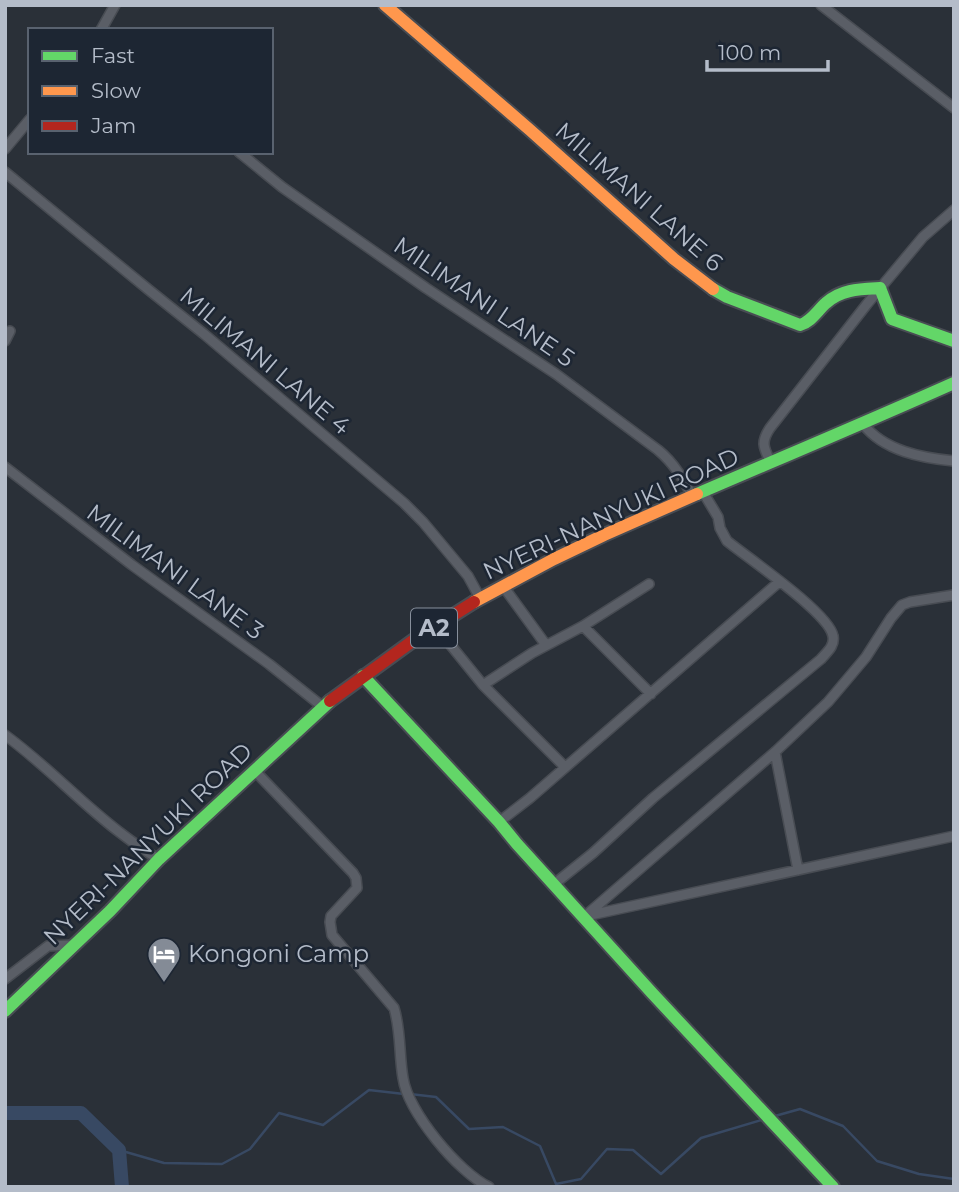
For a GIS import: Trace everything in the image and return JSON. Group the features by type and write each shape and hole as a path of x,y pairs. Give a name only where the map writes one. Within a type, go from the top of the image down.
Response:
{"main road":[{"name":"MILIMANI LANE 6","path":"385,5 674,259 717,292 800,325 809,321 834,295 880,288"},
{"path":"880,288 892,319 954,341"},
{"name":"NYERI-NANYUKI ROAD","path":"5,1011 110,911 159,859 323,707 414,640 480,598 604,535 954,383"},
{"path":"363,676 833,1187"}],"street":[{"path":"102,28 115,5"},
{"path":"821,5 954,108"},
{"path":"5,149 28,121"},
{"name":"MILIMANI LANE 5","path":"241,154 282,187 556,374 668,458 718,517 727,541 820,614 832,632 832,646 821,659 553,885"},
{"name":"MILIMANI LANE 4","path":"5,172 213,341 404,503 468,576 480,598"},
{"path":"771,463 764,446 766,433 880,288 923,237 954,210"},
{"path":"5,341 10,331"},
{"path":"863,424 884,443 923,456 954,461"},
{"name":"MILIMANI LANE 3","path":"5,467 323,707"},
{"path":"499,821 530,798 779,582"},
{"path":"483,685 649,584"},
{"path":"503,586 546,645"},
{"path":"584,917 775,752 828,702 866,657 902,605 954,595"},
{"path":"583,626 651,694"},
{"path":"436,627 483,685 565,767"},
{"path":"5,735 43,765 96,814 144,852 159,859"},
{"path":"775,752 798,870"},
{"path":"254,770 340,857 356,878 357,888 331,916 332,935 394,1009 402,1077 412,1105 463,1169 489,1187"},
{"path":"584,917 954,836"},
{"path":"5,979 48,946 74,945"}],"waterway":[{"path":"119,1150 164,1163 222,1164 250,1149 279,1113 323,1125 369,1090 404,1094"},
{"path":"410,1094 436,1097 469,1129 503,1127 540,1146 556,1184 581,1179 607,1149 633,1150 661,1174 701,1138 765,1119"},
{"path":"775,1116 800,1109 843,1126 877,1161 919,1174 954,1179"},
{"path":"5,1113 81,1113 119,1150 122,1187"}],"traffic: fast":[{"path":"713,289 800,325 838,295 880,288 892,319 954,341"},
{"path":"697,494 954,383"},
{"path":"363,676 833,1187"},
{"path":"5,1011 110,911 159,859 330,701"}],"traffic: slow":[{"path":"385,5 674,259 713,289"},
{"path":"474,602 554,559 697,494"}],"traffic: jam":[{"path":"330,701 414,640 474,602"}],"place":[{"name":"Kongoni Camp","path":"164,984"}]}
